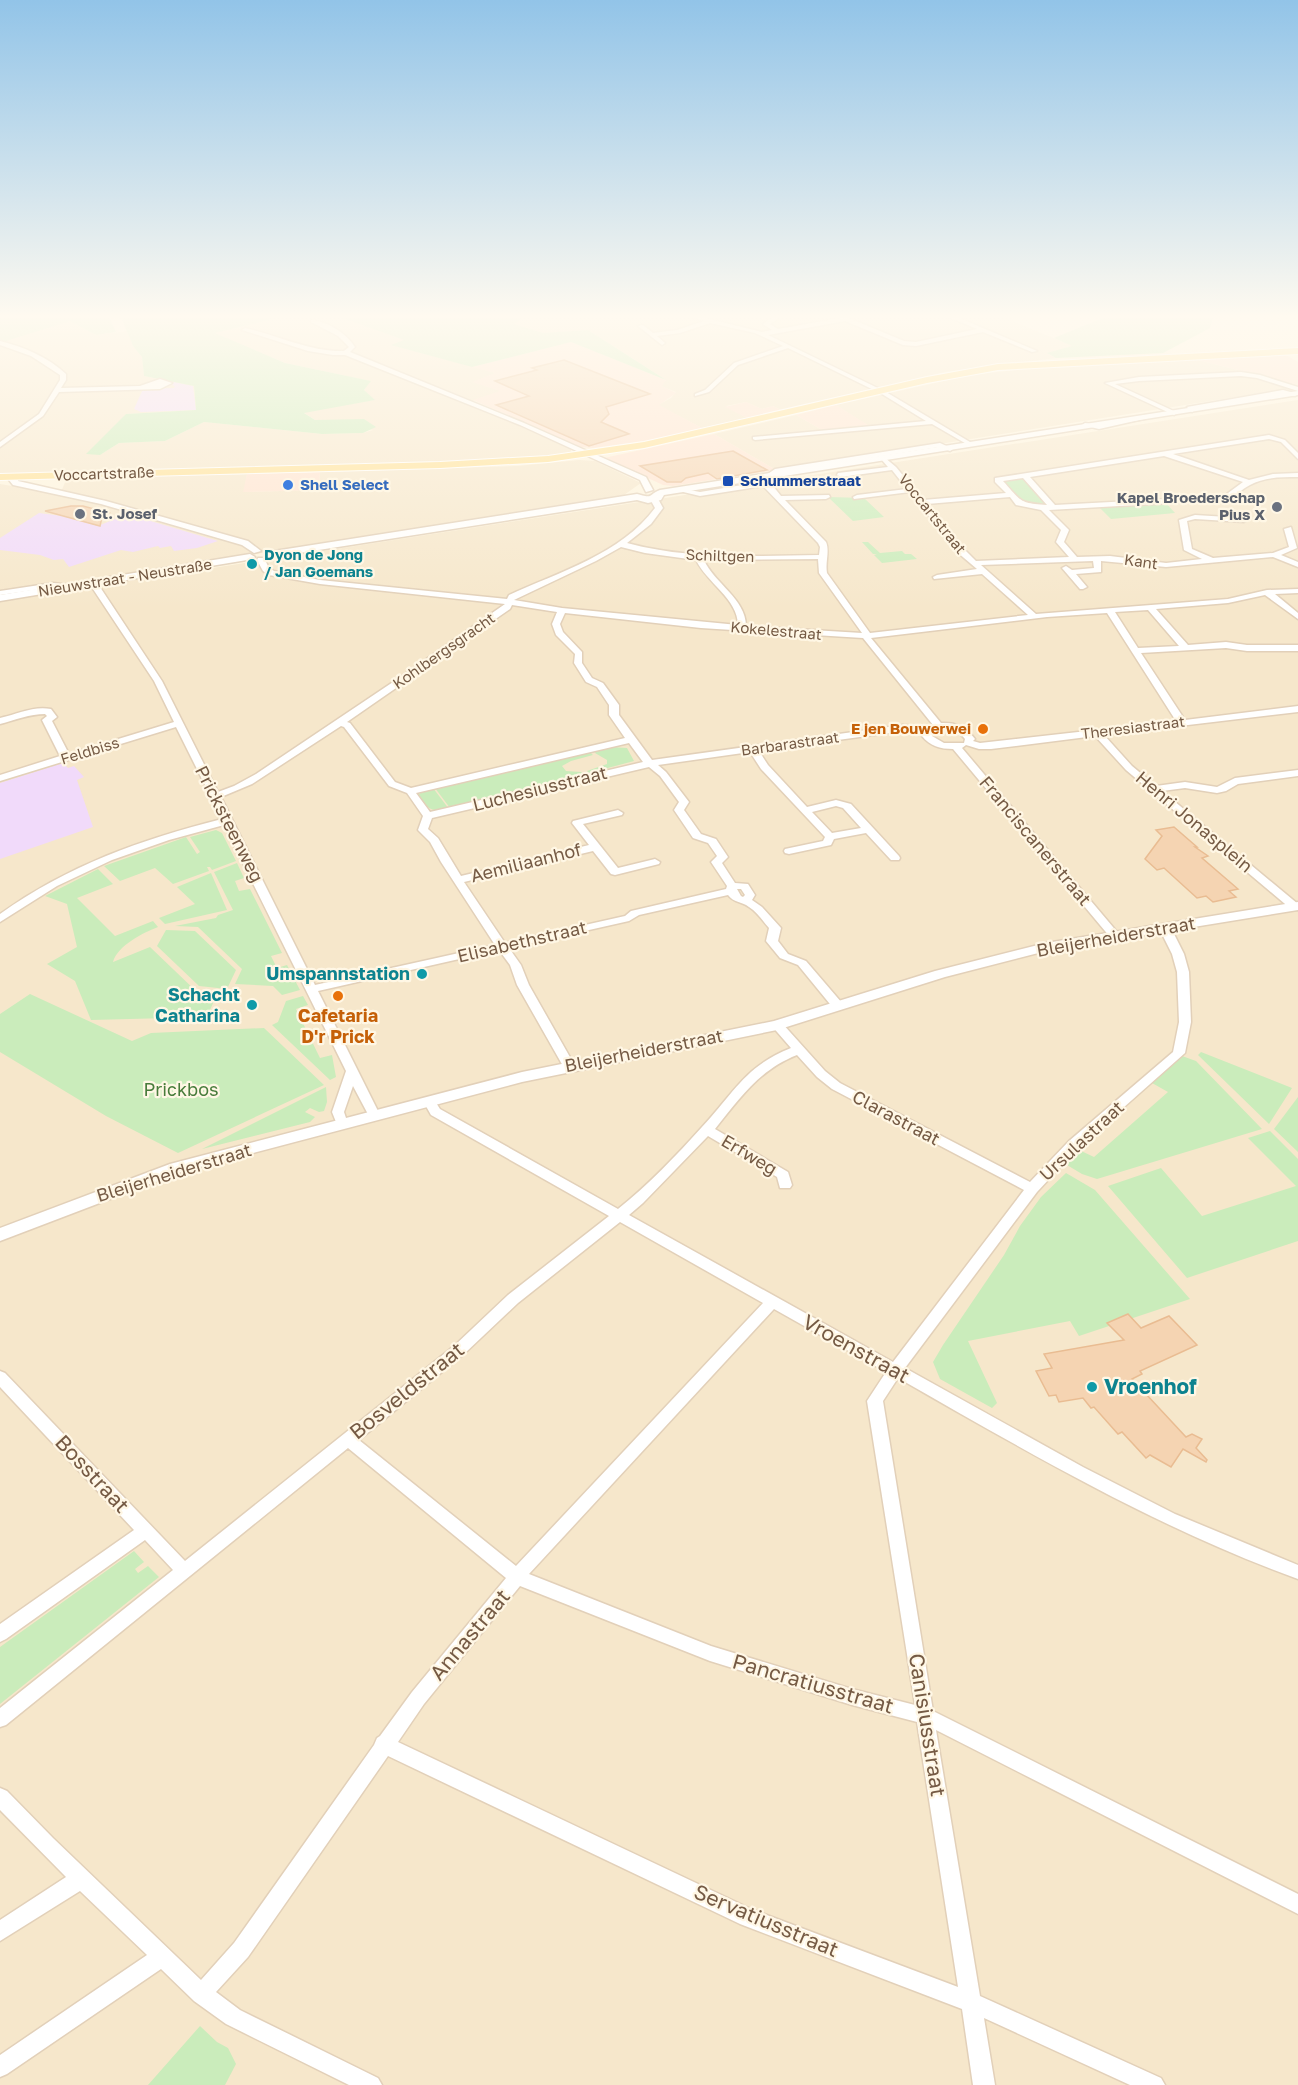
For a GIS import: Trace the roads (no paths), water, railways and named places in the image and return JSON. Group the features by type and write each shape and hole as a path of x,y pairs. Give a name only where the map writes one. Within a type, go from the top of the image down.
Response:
{"main road":[{"name":"Voccartstraße","path":"0,477 505,462 588,454 777,414"}],"street":[{"path":"0,446 41,414"},
{"path":"496,414 643,479 649,490 657,496"},
{"path":"920,414 972,445"},
{"path":"649,490 634,494 636,497 657,496 679,490 765,479 1068,430 1085,424 1165,414"},
{"path":"755,438 933,422"},
{"path":"1249,482 1232,496 1225,498 1042,507 1022,505 998,480 1269,437 1283,441 1298,457"},
{"path":"765,479 775,471 940,445 950,449"},
{"path":"1162,453 1249,482 1298,475"},
{"name":"Voccartstraat","path":"884,459 973,563 1035,617"},
{"path":"840,475 894,468"},
{"path":"1024,475 1053,507"},
{"name":"Kokelestraat","path":"15,477 13,480 16,483 114,504 245,543 269,571 314,581 417,590 562,610 742,628 866,636 1035,617 1228,601 1267,592 1298,591"},
{"path":"765,479 822,542 824,547 821,563 827,580 865,629 868,641 939,726"},
{"path":"857,496 912,490"},
{"path":"922,502 1011,495"},
{"name":"Kohlbergsgracht","path":"214,796 240,788 340,722 449,649 510,603 512,597 620,544 653,518 659,507 657,496"},
{"name":"Nieuwstraat - Neustraße","path":"0,598 256,556 270,558 274,554 636,497"},
{"path":"781,498 826,497"},
{"path":"1042,507 1065,530 1060,542 1075,559"},
{"name":"Kant","path":"1188,550 1184,520 1187,518 1244,520"},
{"path":"1287,550 1293,548 1288,529"},
{"name":"Schiltgen","path":"620,544 645,551 699,557 822,557"},
{"name":"Kant","path":"1185,564 1183,551 1188,550 1210,560"},
{"name":"Kant","path":"973,563 1098,558 1161,566 1274,555 1287,550 1297,562"},
{"name":"Kant","path":"1274,555 1297,562"},
{"path":"699,557 701,564 742,615 742,628"},
{"name":"Kant","path":"1070,572 1098,570 1098,558"},
{"path":"1058,560 1083,587"},
{"path":"937,577 983,571"},
{"name":"Pricksteenweg","path":"93,583 158,681 374,1115"},
{"path":"0,593 53,585 70,587"},
{"path":"1267,592 1298,617"},
{"path":"1151,608 1186,648"},
{"path":"562,610 556,628 579,654 578,663 589,680 600,685 614,705 614,715 644,759 652,763 684,802 679,810 697,836 712,841 723,857 716,862 732,888 744,886 750,895 747,899 775,928 772,941 784,956 802,963 838,1006"},
{"path":"1110,611 1182,723"},
{"path":"1136,651 1226,645 1247,648 1298,648"},
{"name":"Theresiastraat","path":"968,742 986,746 1298,709"},
{"path":"0,721 25,716 30,711 48,711 51,717 47,720 66,758"},
{"path":"340,722 347,725 392,784 410,791 428,816 423,830 434,840 516,967 523,985 568,1066"},
{"name":"Feldbiss","path":"0,778 179,723"},
{"path":"939,726 960,728 969,736 968,742 956,747 937,745 927,736 928,730 939,726"},
{"name":"Barbarastraat","path":"652,763 903,728 928,730"},
{"name":"Henri Jonasplein","path":"1097,733 1129,768 1296,907"},
{"name":"Luchesiusstraat","path":"410,791 631,740"},
{"name":"Franciscanerstraat","path":"956,747 1114,935"},
{"path":"753,749 764,766 830,837"},
{"name":"Luchesiusstraat","path":"428,816 652,763"},
{"path":"1156,789 1187,785 1209,791 1228,788 1235,781 1298,773"},
{"path":"805,810 836,803 847,806 895,858"},
{"name":"Aemiliaanhof","path":"618,813 577,823 615,872 655,862"},
{"path":"0,919 37,892 94,862 142,844 227,821"},
{"path":"830,837 869,829"},
{"path":"789,851 827,843 830,837"},
{"name":"Aemiliaanhof","path":"458,880 595,847"},
{"name":"Elisabethstraat","path":"312,989 502,947 732,888"},
{"name":"Bleijerheiderstraat","path":"0,1235 176,1168 429,1101 568,1066 777,1025 940,974 1006,957 1114,935 1296,907"},
{"name":"Ursulastraat","path":"897,1371 1032,1189 1074,1144 1179,1053 1185,1022 1183,972 1179,954 1165,928"},
{"name":"Clarastraat","path":"777,1025 798,1050 836,1086 1032,1189"},
{"name":"Bosveldstraat","path":"0,1719 459,1350 513,1299 638,1200 707,1130 752,1077 775,1059 798,1050"},
{"path":"342,1124 338,1112 352,1071"},
{"name":"Vroenstraat","path":"429,1101 435,1112 1134,1502 1298,1572"},
{"name":"Erfweg","path":"707,1130 783,1175 785,1185"},
{"name":"Annastraat","path":"201,1994 241,1950 383,1744 425,1689 581,1504 772,1302"},
{"name":"Canisiusstraat","path":"897,1371 878,1395 875,1407 973,2003 984,2085"},
{"name":"Bosstraat","path":"0,1377 184,1571"},
{"name":"Pancratiusstraat","path":"347,1439 518,1577 710,1653 852,1697 926,1716 1298,1904"},
{"path":"0,1634 145,1531"},
{"name":"Servatiusstraat","path":"383,1744 747,1917 973,2003 1154,2085"},
{"path":"2,1801 201,1994 232,2017 371,2085"},
{"path":"0,1931 80,1879"},
{"path":"0,2067 163,1956"}],"place":[{"name":"Schummerstraat","path":"728,481"},
{"name":"Shell Select","path":"288,485"},
{"name":"Kapel Broederschap Pius X","path":"1277,507"},
{"name":"St. Josef","path":"80,514"},
{"name":"Dyon de Jong / Jan Goemans","path":"252,564"},
{"name":"E jen Bouwerwei","path":"983,729"},
{"name":"Umspannstation","path":"422,974"},
{"name":"Cafetaria D'r Prick","path":"338,996"},
{"name":"Schacht Catharina","path":"252,1005"},
{"name":"Vroenhof","path":"1092,1387"}],"park label":[{"name":"Prickbos","path":"181,1090"}]}
